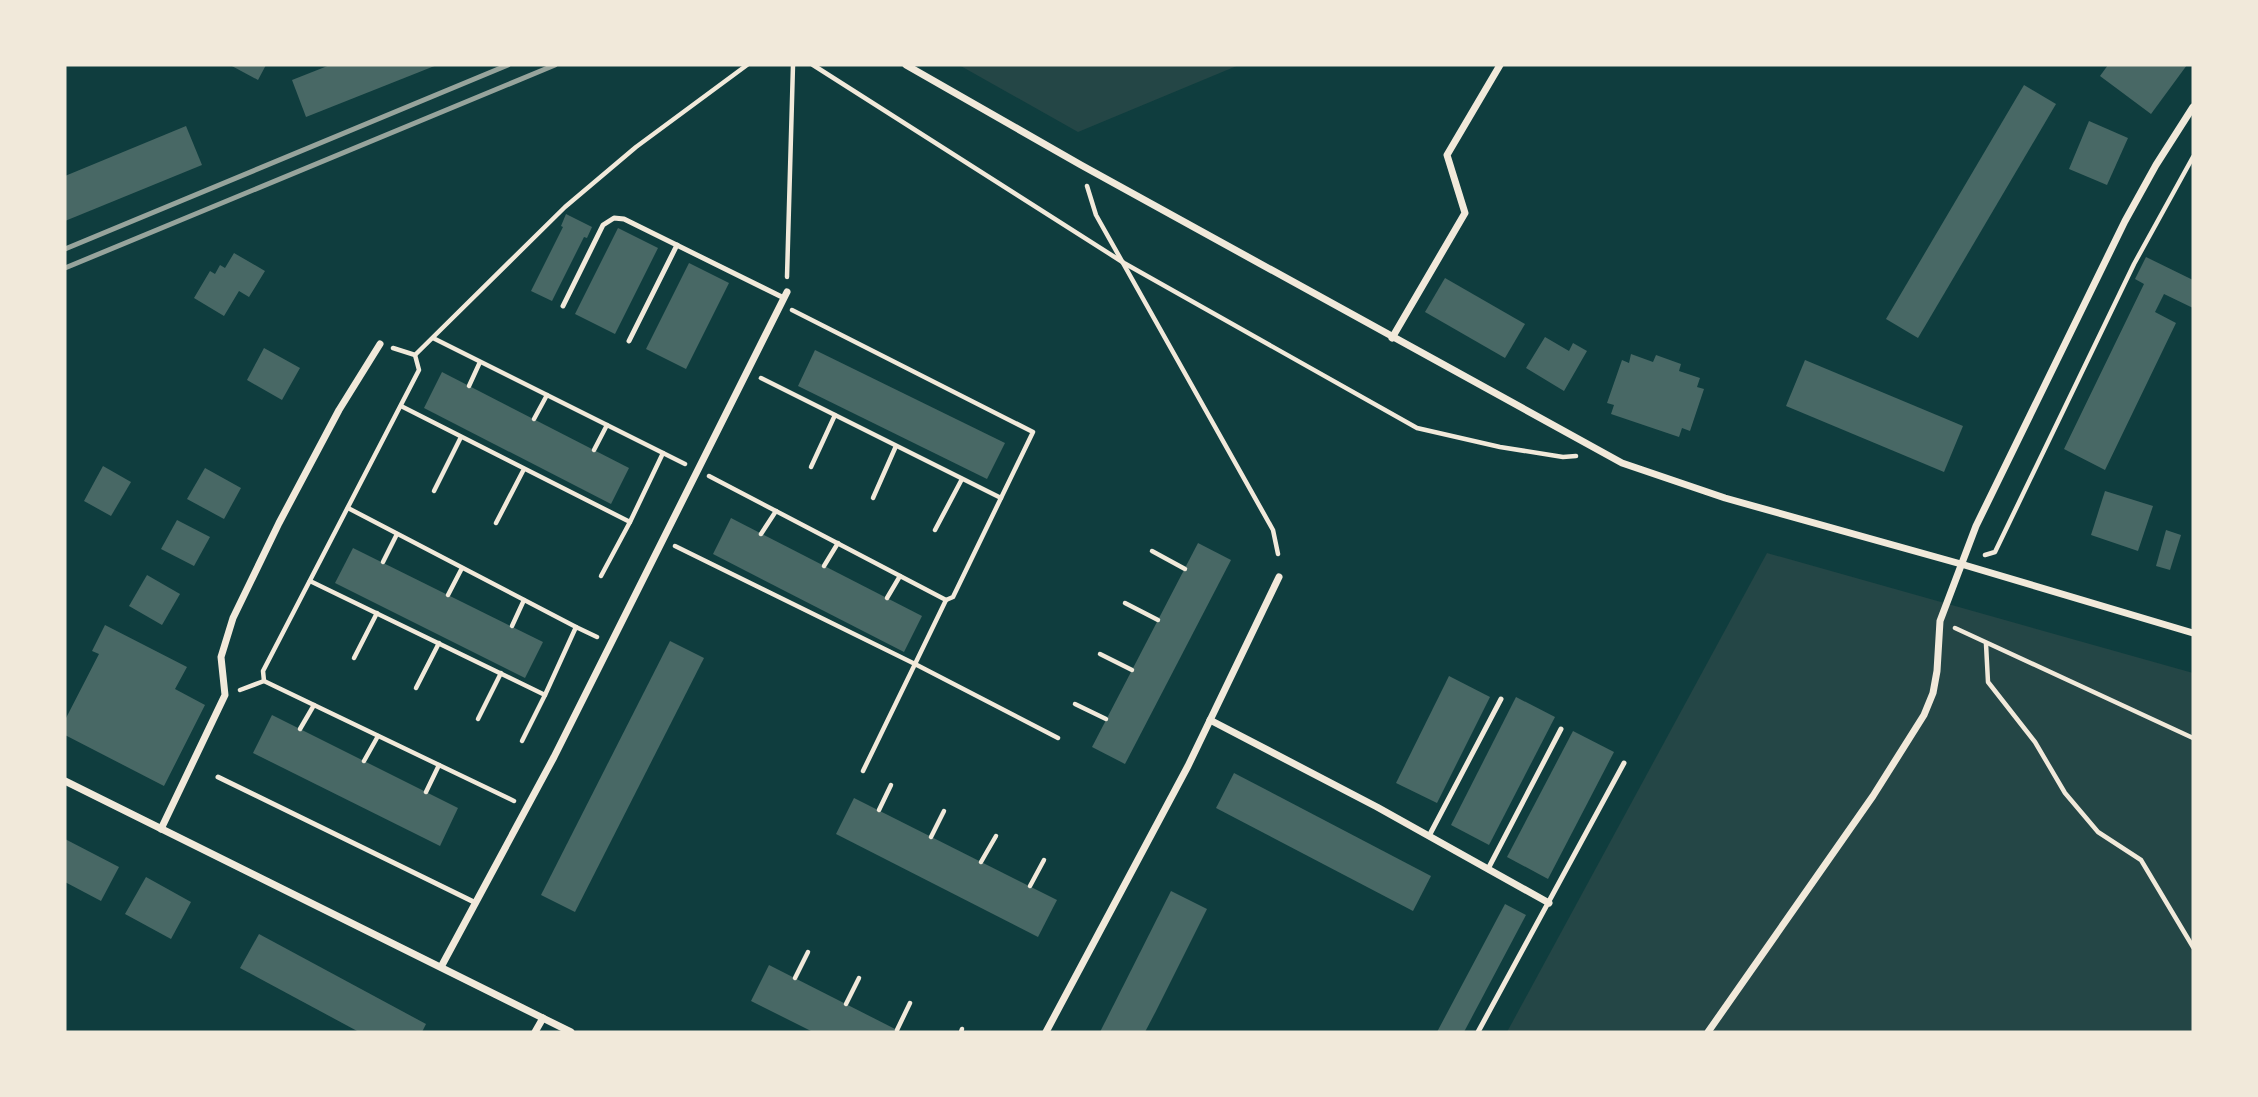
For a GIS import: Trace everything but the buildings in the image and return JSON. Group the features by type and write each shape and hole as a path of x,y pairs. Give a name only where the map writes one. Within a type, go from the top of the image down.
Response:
{"street":[{"path":"906,65 1603,454 1689,487 2193,633"},
{"path":"1392,338 1465,212 1447,155 1500,65"},
{"path":"1708,1032 1873,796 1924,715 1933,693 1937,671 1940,621 1976,526 2125,220 2193,107"},
{"path":"441,967 527,808 784,298"},
{"path":"160,829 225,695 221,657 233,618 278,523 339,410 380,344"},
{"path":"1046,1032 1210,720 1279,577"},
{"path":"1210,720 1549,903"},
{"path":"65,781 571,1032"},
{"path":"535,1032 543,1018"}],"lane":[{"path":"563,306 603,225 614,218 624,219 784,298"},
{"path":"629,341 677,245"},
{"path":"1429,836 1501,699"},
{"path":"1488,869 1561,730"},
{"path":"1478,1032 1624,762"},
{"path":"218,776 476,903"}],"path":[{"path":"415,355 565,207 636,147 747,65"},
{"path":"793,65 784,298 1033,432 953,597 946,600 863,771"},
{"path":"813,65 1124,263 1416,428 1500,447 1563,457 1603,454"},
{"path":"1961,564 1995,552 2134,264 2193,157"},
{"path":"1081,165 1096,215 1273,530 1278,554"},
{"path":"432,338 697,470 946,600"},
{"path":"380,344 415,355"},
{"path":"264,681 263,671 419,370 415,355"},
{"path":"468,386 480,362"},
{"path":"747,371 1001,498"},
{"path":"534,419 547,395"},
{"path":"401,406 630,522"},
{"path":"811,467 835,415"},
{"path":"594,450 607,425"},
{"path":"433,491 461,437"},
{"path":"873,498 896,446"},
{"path":"601,576 663,453"},
{"path":"496,523 524,469"},
{"path":"935,530 962,479"},
{"path":"348,508 610,643"},
{"path":"761,534 776,511"},
{"path":"383,562 397,534"},
{"path":"662,539 1058,738"},
{"path":"824,566 838,543"},
{"path":"1152,551 1185,569"},
{"path":"448,595 462,568"},
{"path":"887,598 900,576"},
{"path":"310,581 545,695"},
{"path":"512,626 524,600"},
{"path":"1125,603 1158,620"},
{"path":"354,657 377,613"},
{"path":"1940,621 2193,737"},
{"path":"522,741 576,627"},
{"path":"416,688 439,643"},
{"path":"1986,644 1988,682 2035,742 2065,793 2098,832 2141,860 2193,947"},
{"path":"1100,654 1132,670"},
{"path":"478,719 501,673"},
{"path":"225,695 264,681 527,808"},
{"path":"1075,704 1106,719"},
{"path":"300,729 314,705"},
{"path":"364,761 378,736"},
{"path":"426,792 439,765"},
{"path":"879,810 891,785"},
{"path":"931,836 944,811"},
{"path":"981,862 996,836"},
{"path":"1030,886 1044,860"},
{"path":"795,978 808,952"},
{"path":"846,1004 859,978"},
{"path":"897,1030 910,1003"}],"shaded area":[{"path":"959,65 1239,65 1078,132"},
{"path":"1767,553 2193,673 2193,1032 1507,1032"}],"railway":[{"path":"65,249 508,65"},
{"path":"65,268 555,65"}]}
